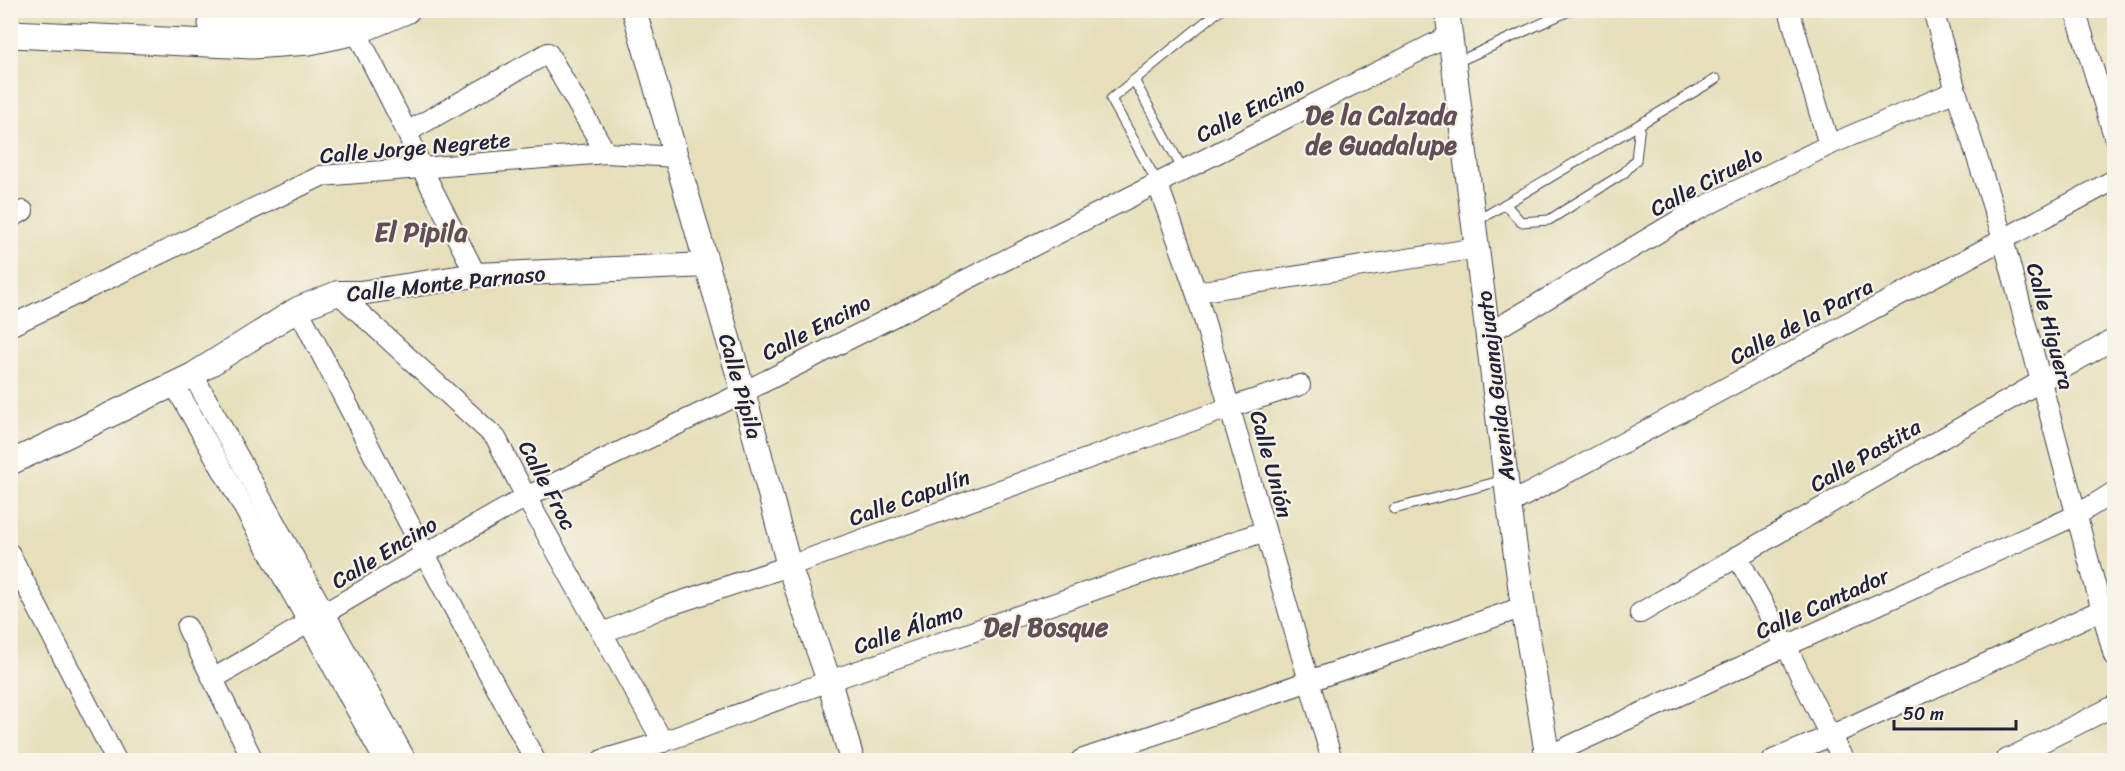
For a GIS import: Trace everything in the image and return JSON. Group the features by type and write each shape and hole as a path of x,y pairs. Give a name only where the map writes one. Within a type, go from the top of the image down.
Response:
{"main road":[{"path":"10,17 242,27 309,41 358,21 406,10"},
{"path":"10,34 242,27"}],"street":[{"name":"Calle Pípila","path":"634,10 678,157 789,566 829,681 852,760"},
{"name":"Avenida Guanajuato","path":"1447,10 1509,504 1548,758"},
{"path":"1789,10 1829,146"},
{"name":"Calle Higuera","path":"1933,10 2003,239 2077,515 2108,607 2115,656"},
{"path":"2075,10 2115,136"},
{"path":"358,21 422,169 476,275"},
{"name":"Calle Encino","path":"213,679 526,497 728,400 1451,35"},
{"path":"407,132 548,53 606,153"},
{"name":"Calle Ciruelo","path":"1489,333 1691,213 1829,146 1956,91"},
{"name":"Calle Jorge Negrete","path":"10,326 321,176 606,153 678,157"},
{"name":"Calle de la Parra","path":"1509,504 2115,180"},
{"name":"Calle Unión","path":"1158,182 1196,292 1231,407 1332,760"},
{"path":"1196,292 1478,248"},
{"name":"Calle Monte Parnaso","path":"10,463 183,379 298,309 338,293 360,293 476,275 707,266"},
{"name":"Calle Froc","path":"338,293 496,438 526,497 663,742"},
{"path":"298,309 535,760"},
{"name":"Calle Pastita","path":"1640,613 2115,339"},
{"path":"183,379 317,619 405,760"},
{"name":"Calle Capulín","path":"603,633 664,607 789,566 1231,407 1300,385"},
{"name":"Calle Cantador","path":"1548,758 1786,645 2077,515 2115,492"},
{"name":"Calle Álamo","path":"602,760 663,742 829,681 1265,531"},
{"path":"10,554 116,760"},
{"path":"1737,556 1786,645 1844,760"},
{"path":"1081,760 1523,607"},
{"path":"1773,760 1830,736 2108,607"},
{"path":"317,619 384,760"},
{"path":"187,627 253,760"},
{"path":"2006,760 2115,706"}],"lane":[{"path":"1158,182 1111,99 1220,10"},
{"path":"1455,63 1571,10"},
{"path":"1475,222 1716,79"},
{"path":"1134,80 1183,170"},
{"path":"1505,204 1521,222 1549,220 1624,172 1636,160 1640,124"},
{"path":"1394,509 1506,479"}],"district":[{"name":"De la Calzada de Guadalupe","path":"1381,130"},
{"name":"El Pipila","path":"421,232"},
{"name":"Del Bosque","path":"1046,627"}]}
